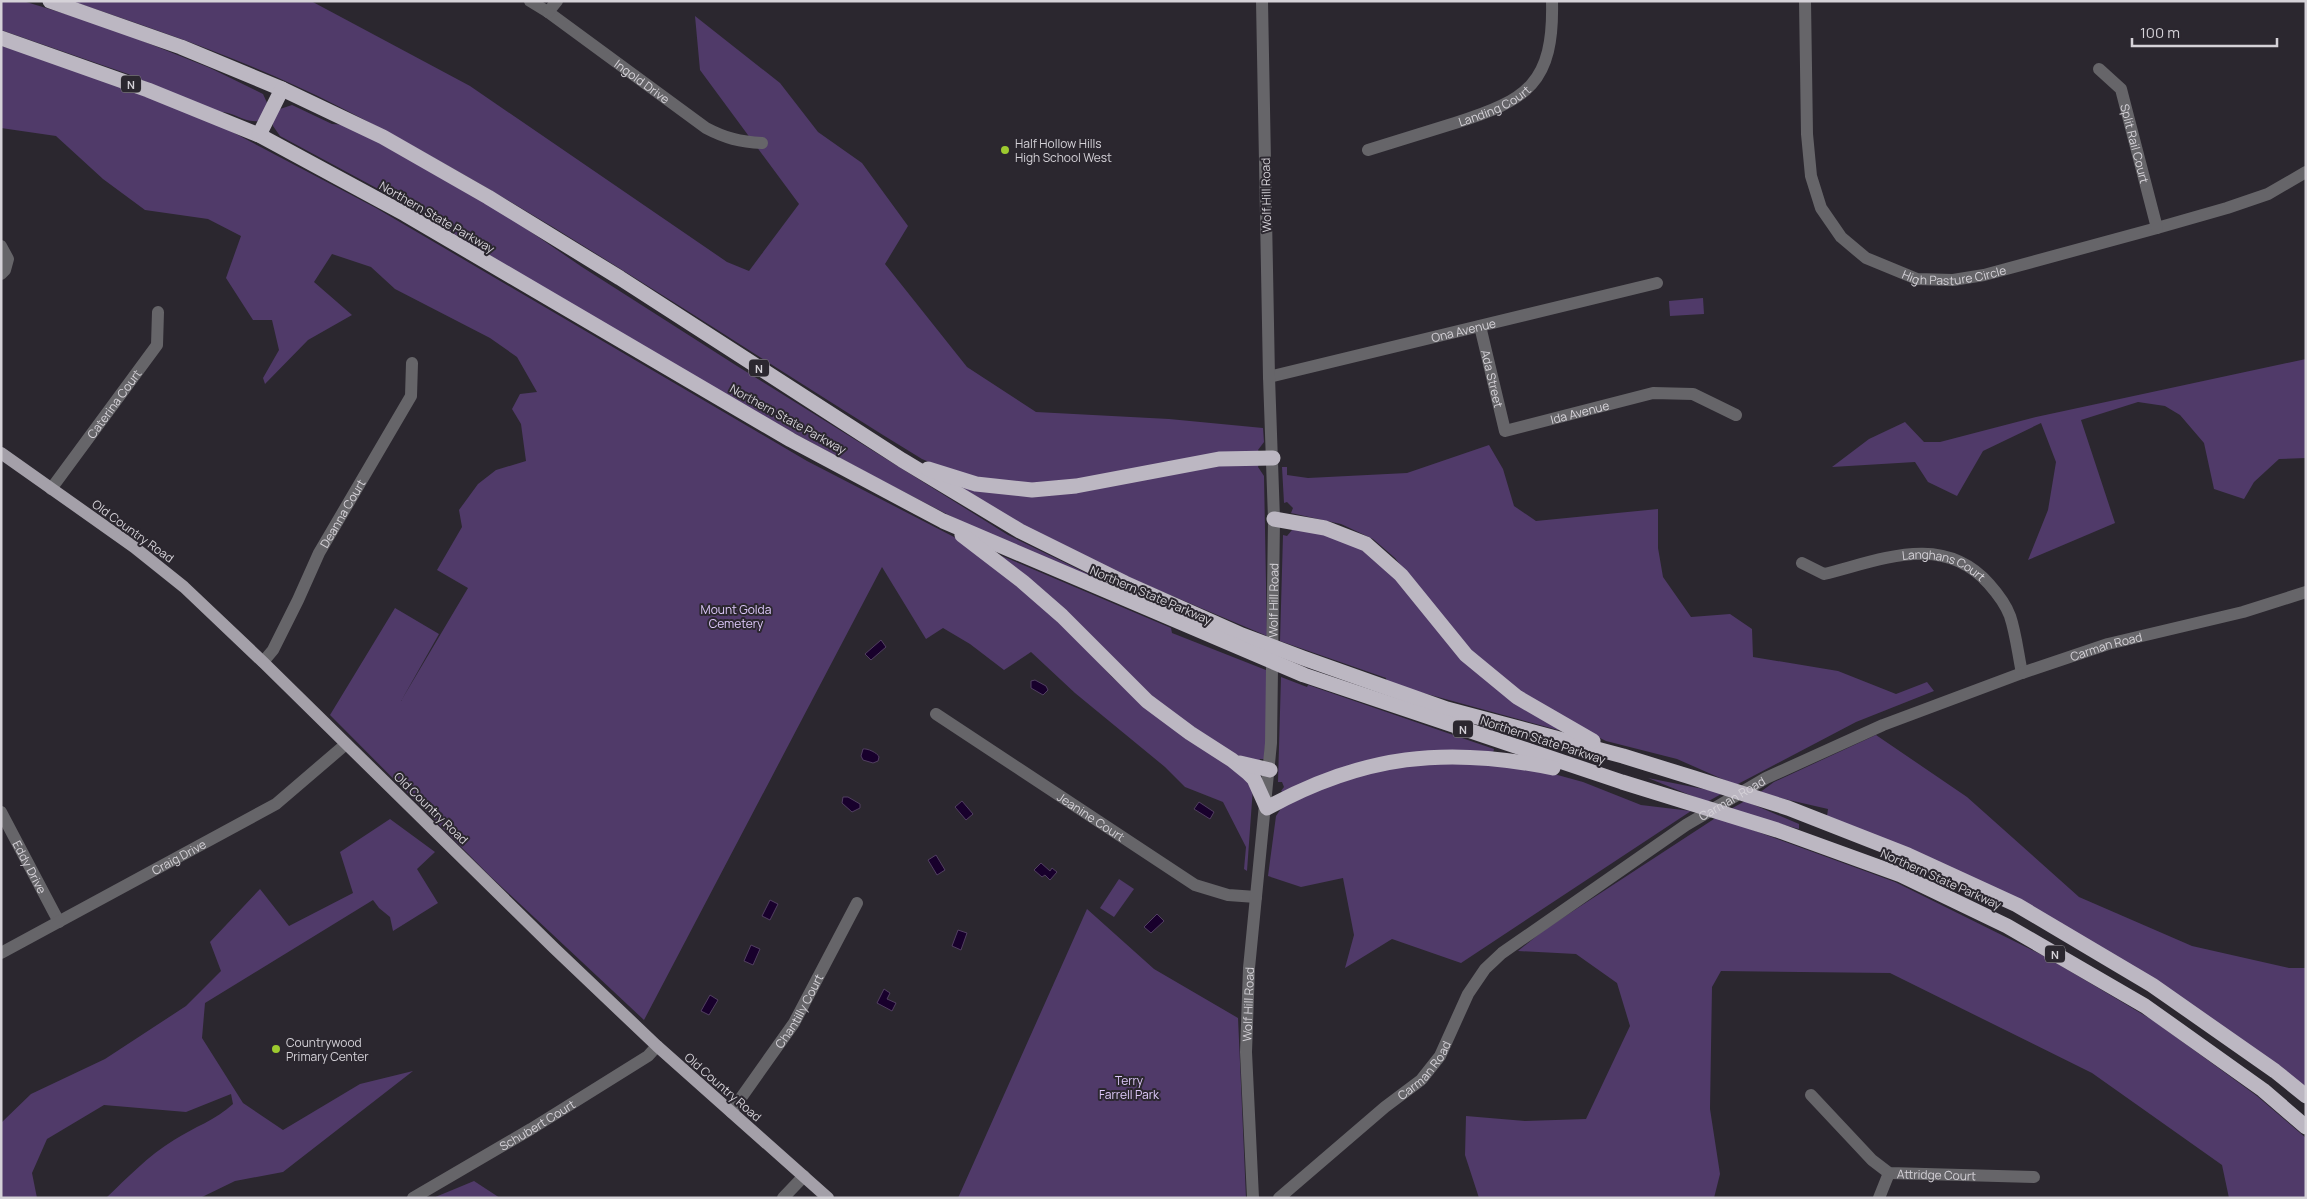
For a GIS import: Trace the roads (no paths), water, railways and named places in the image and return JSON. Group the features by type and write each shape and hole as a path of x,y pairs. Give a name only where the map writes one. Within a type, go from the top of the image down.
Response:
{"highway":[{"name":"Northern State Parkway","path":"50,1 182,47 282,89 383,137 488,196 620,278 902,460 1020,531 1125,583 1242,635 1302,658 1446,708 1623,756 1788,808 1908,855 2017,905 2152,985 2275,1070 2306,1096"},
{"name":"Northern State Parkway","path":"1,38 148,90 259,135 405,214 791,440 943,521 1304,676 1622,782 1777,830 1901,875 2007,926 2145,1006 2264,1090 2306,1127"},
{"path":"259,135 282,89"},
{"path":"902,460 976,484 1032,490 1076,486 1219,459 1273,458"},
{"path":"1274,519 1325,528 1366,544 1401,575 1466,654 1517,697 1575,732 1623,756"},
{"path":"943,521 1023,582 1062,616 1147,701 1190,733 1232,760 1254,779 1267,808 1343,774 1375,764 1425,757 1484,756 1622,782"},
{"path":"1232,760 1270,770"}],"main road":[{"name":"Old Country Road","path":"1,453 161,568 263,662 657,1046 828,1198"}],"street":[{"name":"Ingold Drive","path":"530,1 548,12 706,128 725,138 743,142 762,143"},
{"path":"548,12 557,1"},
{"name":"Wolf Hill Road","path":"1253,1198 1246,1052 1249,968 1270,770 1274,519 1269,377 1262,1"},
{"name":"Landing Court","path":"1368,150 1477,116 1518,99 1532,84 1544,66 1550,45 1552,1"},
{"name":"High Pasture Circle","path":"1805,1 1807,134 1810,176 1820,208 1841,237 1866,258 1917,279 1953,280 1984,275 2157,228 2268,194 2306,172"},
{"name":"Split Rail Court","path":"2099,69 2121,89 2157,228"},
{"path":"1,246 8,259 5,270 1,274"},
{"name":"Ona Avenue","path":"1269,377 1657,283"},
{"name":"Caterina Court","path":"51,489 157,345 158,312"},
{"name":"Ada Street","path":"1480,326 1505,431"},
{"name":"Deanna Court","path":"263,662 273,650 319,553 411,396 412,363"},
{"name":"Ida Avenue","path":"1505,431 1653,393 1694,394 1736,415"},
{"name":"Langhans Court","path":"1802,563 1824,574 1910,553 1930,553 1954,558 1978,571 1997,592 2010,615 2022,673"},
{"name":"Carman Road","path":"1279,1198 1385,1107 1421,1080 1440,1056 1468,994 1485,970 1502,953 1686,826 1766,778 1883,725 2022,673 2108,644 2244,612 2306,592"},
{"name":"Jeanine Court","path":"936,714 1194,885 1228,894 1256,897"},
{"name":"Craig Drive","path":"1,952 276,804 346,744"},
{"name":"Eddy Drive","path":"1,812 59,922"},
{"name":"Chantilly Court","path":"731,1112 794,1023 857,903"},
{"name":"Schubert Court","path":"413,1198 531,1129 631,1067 648,1056 657,1046"},
{"name":"Attridge Court","path":"1811,1095 1872,1160 1890,1173 2034,1177"},
{"path":"1879,1198 1890,1173"},
{"path":"782,1198 804,1176"}],"place":[{"name":"Half Hollow Hills High School West","path":"1005,150"},
{"name":"Countrywood Primary Center","path":"276,1049"}],"park label":[{"name":"Mount Golda Cemetery","path":"736,616"},
{"name":"Terry Farrell Park","path":"1129,1087"}]}
